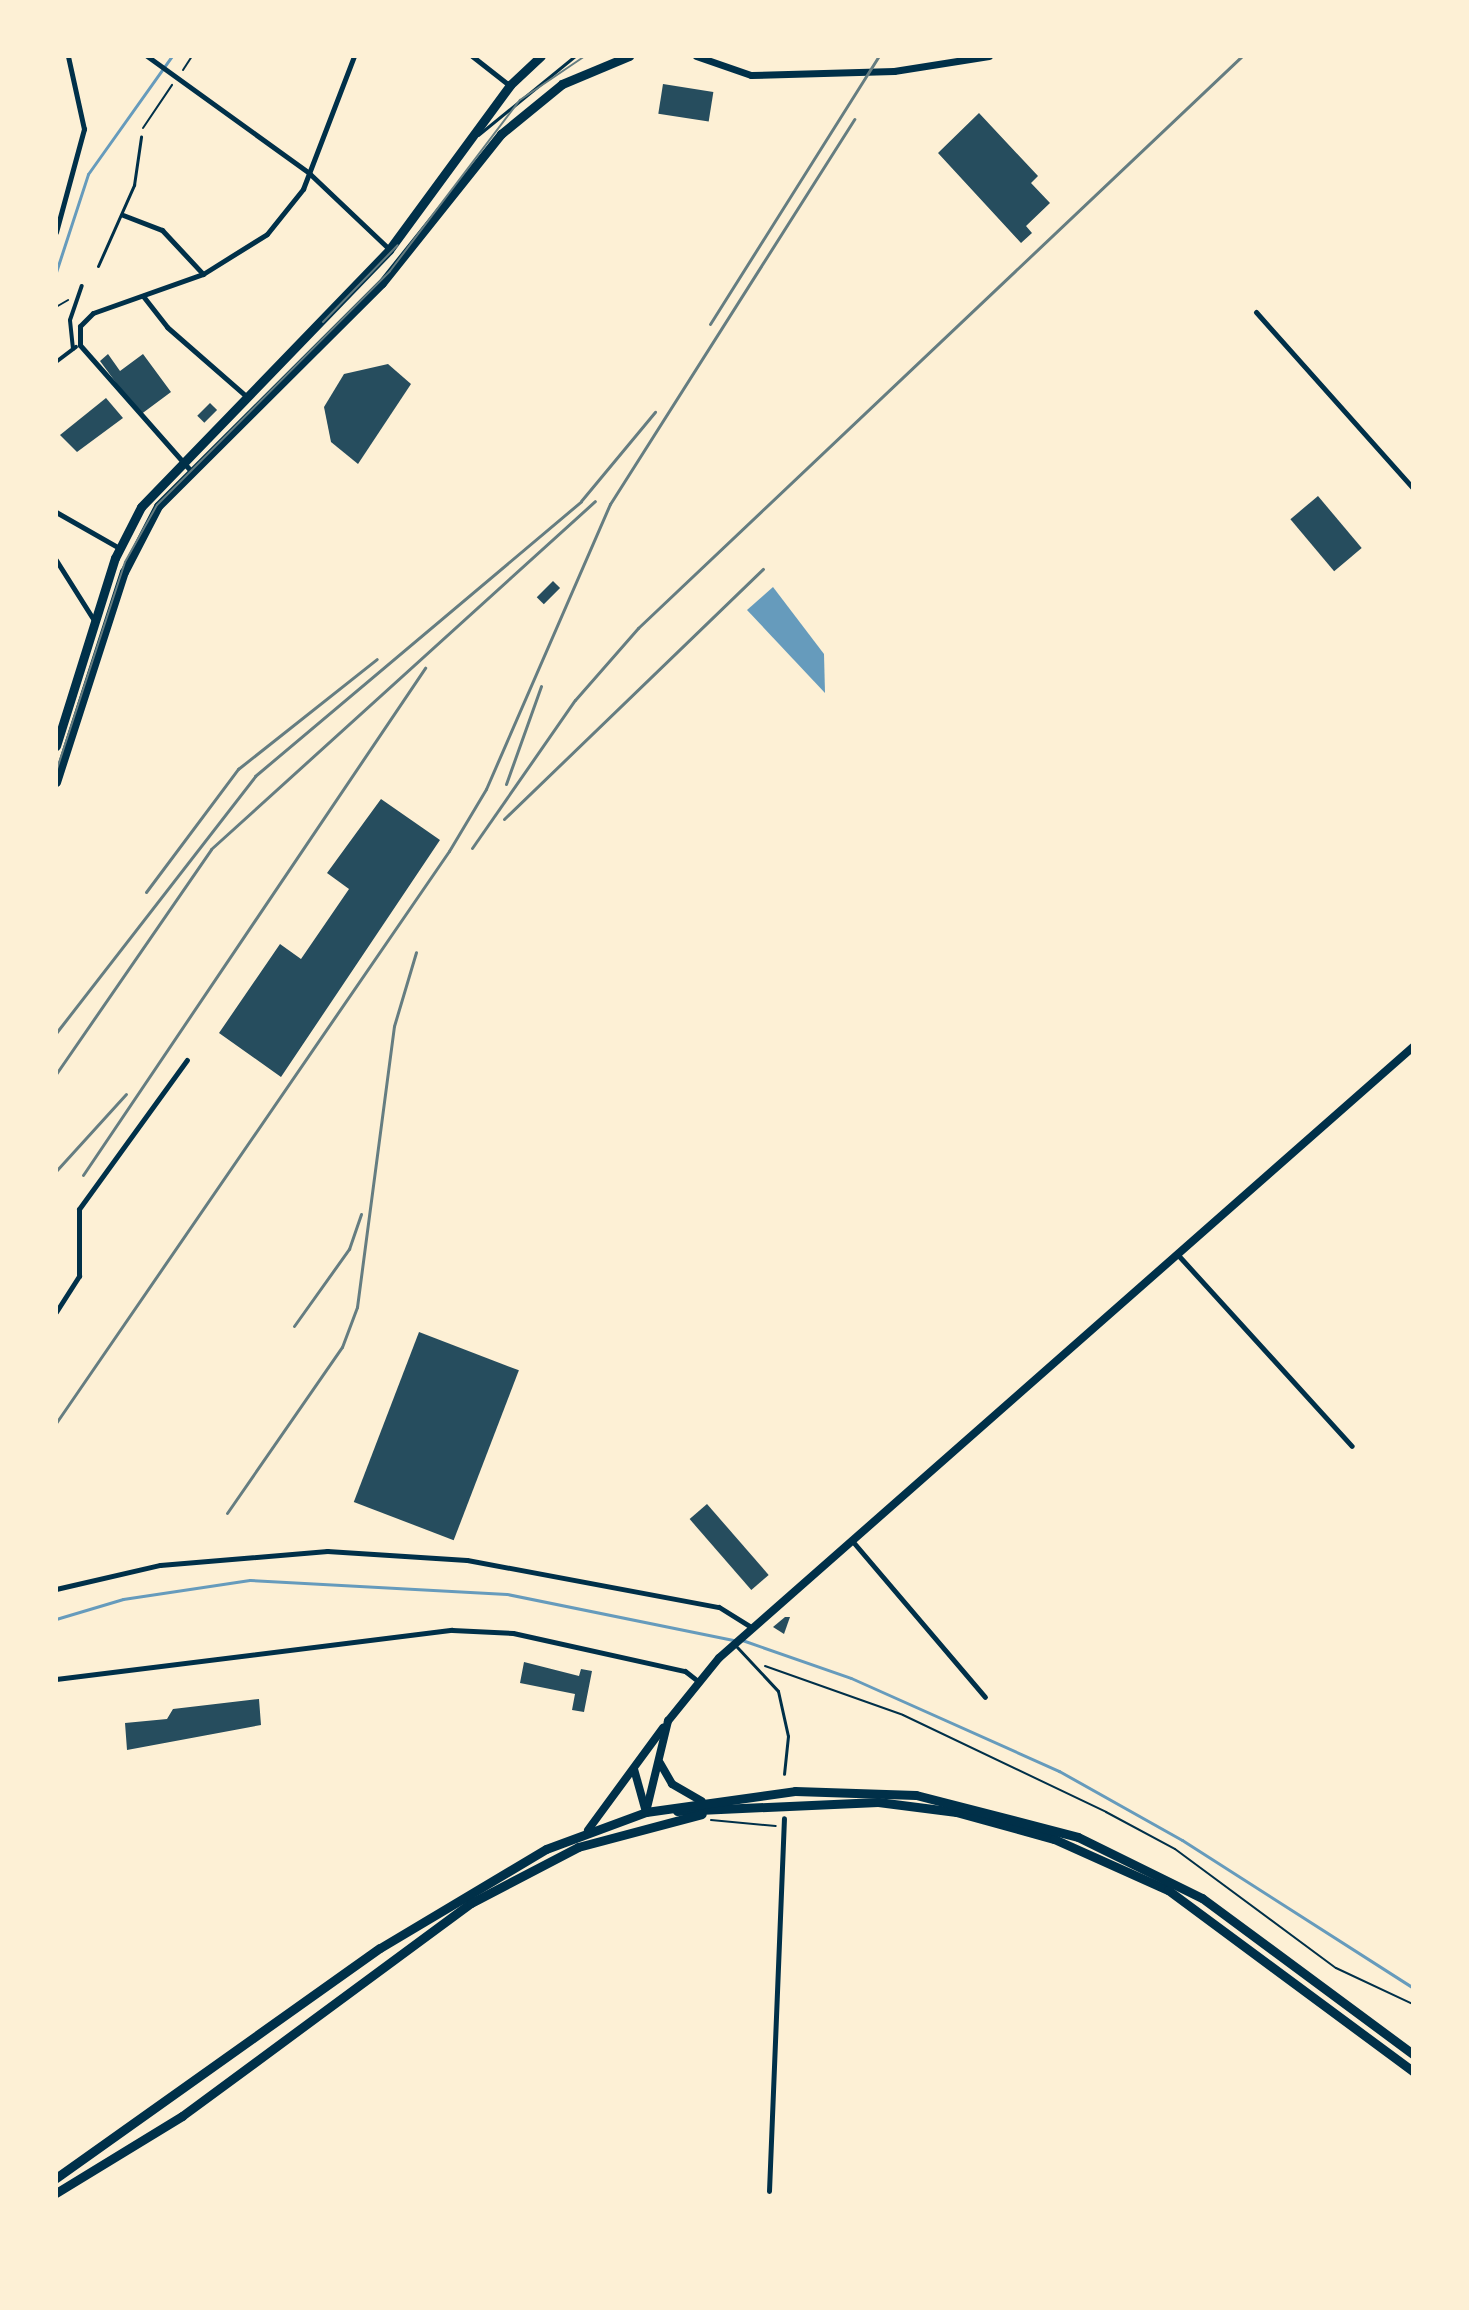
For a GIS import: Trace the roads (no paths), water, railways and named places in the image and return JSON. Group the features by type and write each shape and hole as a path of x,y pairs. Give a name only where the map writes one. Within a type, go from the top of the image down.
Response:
{"main road":[{"path":"56,746 119,548 141,507 181,462 389,250 478,135 510,85 541,56"},
{"path":"56,782 131,553 152,514 402,260 490,146 562,84 629,56"},
{"path":"389,250 402,260"},
{"path":"119,548 131,553"},
{"path":"588,1830 698,1681 734,1644 854,1543 1413,1047"},
{"path":"633,1828 646,1812 668,1721"},
{"path":"659,1760 672,1784 701,1801"},
{"path":"634,1768 646,1812"},
{"path":"56,2178 380,1948 588,1830 646,1812 701,1801 823,1790 916,1795 1078,1837 1202,1898 1413,2054"},
{"path":"646,1812 878,1802 956,1812 1054,1839 1181,1898 1413,2071"},
{"path":"56,2193 182,2116 460,1909 549,1860 633,1828 734,1807"}],"street":[{"path":"56,232 84,129 68,56"},
{"path":"56,362 77,347 85,318 203,274 267,234 309,173 354,56"},
{"path":"472,56 510,85"},
{"path":"696,56 751,75 894,71 989,56"},
{"path":"148,58 173,80 309,173 389,250"},
{"path":"123,215 162,230 203,274"},
{"path":"82,286 70,320 77,347 191,471"},
{"path":"143,296 167,327 246,396"},
{"path":"1256,312 1413,488"},
{"path":"56,512 119,548"},
{"path":"56,560 95,622"},
{"path":"56,1312 79,1276 79,1209 187,1060"},
{"path":"1178,1255 1352,1446"},
{"path":"854,1543 985,1697"},
{"path":"56,1589 160,1565 327,1551 467,1560 719,1607 749,1631"},
{"path":"56,1679 452,1630 513,1633 685,1671 698,1681"},
{"path":"769,2191 784,1818"}],"lane":[{"path":"478,135 491,128 535,82 575,56"},
{"path":"490,146 491,128"},
{"path":"98,266 123,215 141,137"},
{"path":"734,1644 778,1691 788,1736 784,1774"}],"water":[{"path":"773,587 824,654 825,693 747,610"}],"waterway":[{"path":"56,272 88,174 172,56"},
{"path":"56,1619 123,1599 250,1580 507,1594 734,1640"},
{"path":"742,1640 851,1678 1059,1771 1182,1840 1413,1988"}],"tram line":[{"path":"56,772 125,562 157,505 390,271 520,100 585,56"},
{"path":"323,322 398,245"}],"railway":[{"path":"710,324 879,56"},
{"path":"472,848 575,700 638,628 1242,56"},
{"path":"56,1423 449,851 486,789 610,504 854,119"},
{"path":"56,1033 255,776 581,501 655,412"},
{"path":"56,1074 211,849 595,501"},
{"path":"504,819 763,569"},
{"path":"146,892 238,769 377,659"},
{"path":"83,1175 425,668"},
{"path":"506,784 541,686"},
{"path":"227,1513 342,1347 357,1307 394,1026 416,952"},
{"path":"56,1171 126,1094"},
{"path":"294,1326 349,1249 361,1214"}]}
